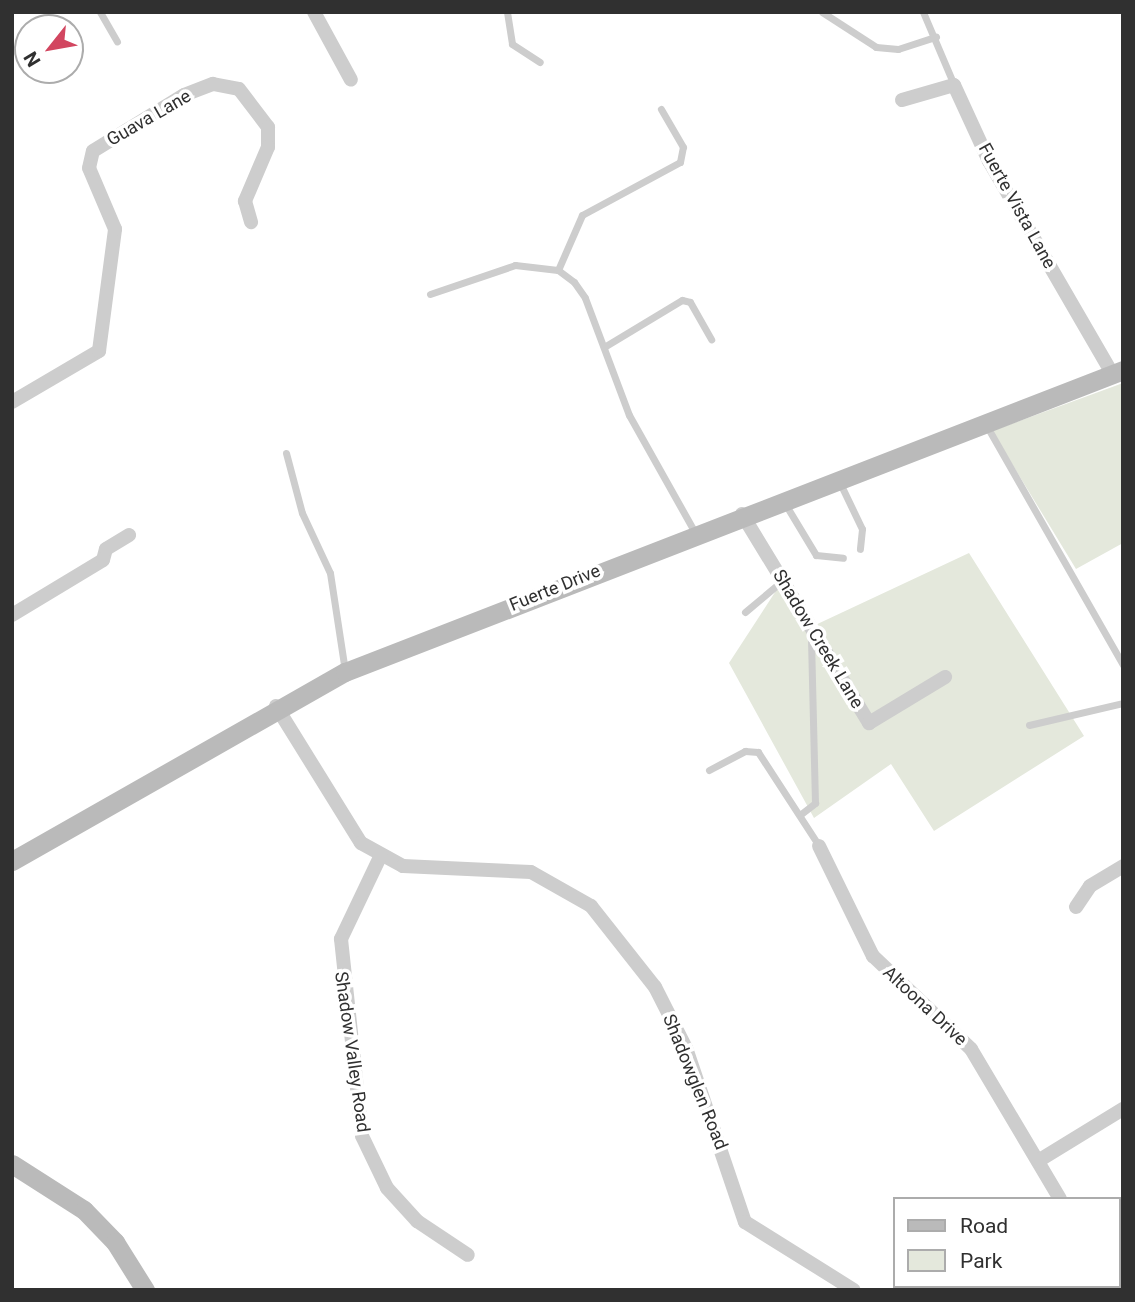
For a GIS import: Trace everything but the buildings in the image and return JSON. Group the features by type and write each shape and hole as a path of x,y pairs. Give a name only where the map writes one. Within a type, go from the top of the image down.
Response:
{"street":[{"path":"314,12 351,80"},
{"name":"Guava Lane","path":"12,402 99,351 116,229 89,168 93,151 184,95 213,83 239,89 268,127 268,147 245,201 251,222"},
{"path":"902,100 954,85"},
{"name":"Fuerte Vista Lane","path":"954,85 989,161 1117,371"},
{"name":"Fuerte Drive","path":"12,861 276,706 345,672 694,531 1117,371"},
{"name":"Shadow Creek Lane","path":"742,514 869,723 946,677"},
{"path":"12,615 103,560 106,549 129,535"},
{"name":"Shadowglen Road","path":"276,706 345,825 381,855 426,870 531,872 591,906 655,987 686,1048 745,1222 854,1290"},
{"name":"Altoona Drive","path":"819,846 873,956 905,992 964,1040 1059,1197"},
{"name":"Shadow Valley Road","path":"381,855 341,939 362,1136 387,1188 417,1221 468,1255"},
{"path":"1076,907 1090,886 1123,866"},
{"path":"1038,1161 1123,1109"},
{"path":"12,1164 91,1216 145,1290"}],"lane":[{"path":"100,12 117,41"},
{"path":"507,12 512,44 540,62"},
{"path":"822,12 876,47 898,49 936,37"},
{"path":"923,12 936,37 954,85"},
{"path":"558,270 582,215 680,162 683,147 661,108"},
{"path":"430,294 515,265 558,270 585,298 629,415 694,531"},
{"path":"604,347 682,300 690,302 711,339"},
{"path":"985,423 1123,665"},
{"path":"286,453 302,513 330,573 345,672"},
{"path":"837,477 862,529 860,548"},
{"path":"783,498 816,555 843,558"},
{"path":"745,611 782,580"},
{"path":"801,814 815,803 811,627"},
{"path":"1029,726 1123,703"},
{"path":"709,770 745,751 758,752 801,814 819,846"}],"green space":[{"path":"1123,383 1123,543 1076,569 992,431"},
{"path":"969,553 1084,736 934,831 891,764 814,818 729,663 783,580 811,627"}]}
